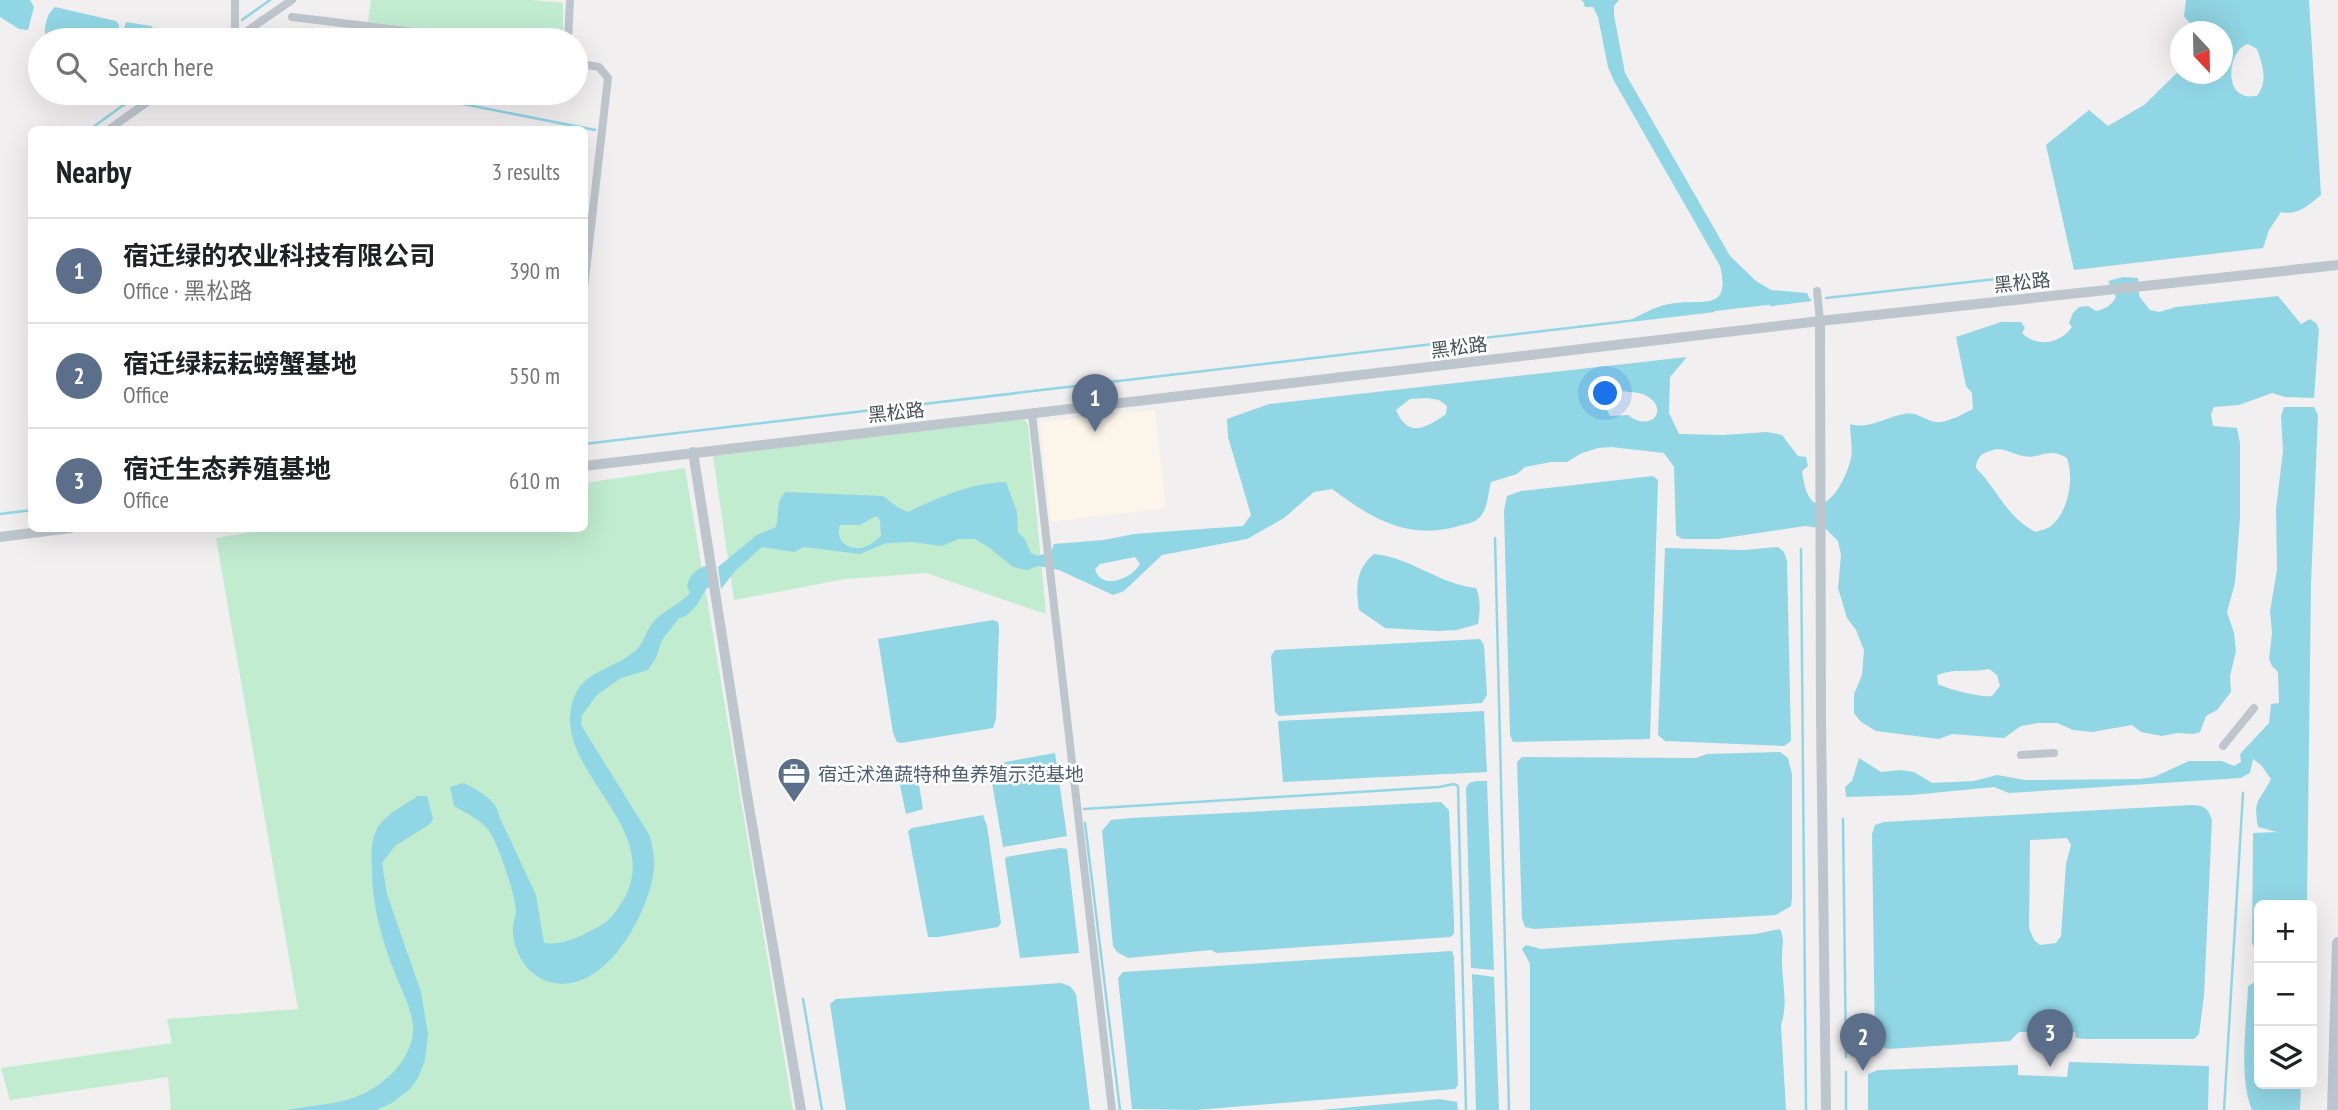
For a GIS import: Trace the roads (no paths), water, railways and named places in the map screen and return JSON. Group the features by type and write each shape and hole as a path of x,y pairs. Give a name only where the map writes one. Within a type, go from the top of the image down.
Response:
{"main road":[{"path":"2333,1110 2338,943"}],"street":[{"path":"235,0 235,28"},
{"path":"252,28 292,0"},
{"path":"569,28 570,0"},
{"path":"292,17 383,28"},
{"path":"588,65 599,66 608,78 588,253"},
{"path":"114,126 143,105"},
{"name":"黑松路","path":"588,465 1032,414 1819,316 2338,265"},
{"path":"1817,290 1826,1110"},
{"path":"1032,414 1112,1110"},
{"path":"693,452 746,789 801,1110"},
{"path":"0,537 39,532"},
{"path":"2222,746 2255,708"},
{"path":"2021,755 2054,753"}],"water":[{"path":"0,0 30,0 34,7 28,30 19,29 0,17"},
{"path":"1580,0 1619,0 1614,6 1614,15 1625,73 1730,256 1756,281 1771,290 1807,293 1810,300 1628,321 1663,305 1711,301 1717,298 1723,281 1720,266 1614,81 1593,7 1585,7"},
{"path":"2186,0 2309,0 2321,195 2298,211 2281,212 2269,230 2263,248 2074,270 2046,145 2089,110 2108,126 2144,105 2170,80 2170,84 2233,82 2238,92 2245,96 2257,96 2260,90 2263,67 2257,49 2248,44 2242,47 2233,61 2233,21 2188,21 2184,16"},
{"path":"55,7 116,21 118,28 45,28 50,12"},
{"path":"126,22 153,28 124,28"},
{"path":"2123,277 2138,278 2139,296 2150,310 2159,312 2176,307 2278,296 2301,324 2310,319 2319,329 2314,398 2285,397 2272,393 2239,405 2214,407 2211,414 2213,426 2237,428 2240,443 2240,518 2235,583 2227,612 2236,651 2230,676 2231,692 2217,710 2206,716 2200,732 2194,734 2162,736 2141,732 2132,725 2092,732 2073,730 2057,723 2021,726 2004,738 1952,734 1939,739 1876,731 1861,722 1854,713 1854,694 1862,675 1864,650 1856,630 1847,618 1838,588 1841,555 1838,541 1826,529 1805,526 1718,539 1682,539 1676,535 1674,467 1664,453 1611,447 1582,453 1567,462 1525,467 1517,474 1491,482 1485,509 1478,519 1468,524 1437,530 1404,528 1389,523 1360,509 1332,489 1314,492 1284,518 1247,539 1162,555 1124,591 1113,595 1059,570 1038,566 1027,570 1013,567 974,539 959,539 942,546 913,542 886,543 860,554 804,547 794,552 762,547 736,570 721,589 718,567 757,535 776,527 779,503 786,492 883,496 908,512 968,488 1006,482 1017,512 1018,533 1024,538 1031,553 1037,556 1051,552 1054,544 1104,540 1134,534 1243,526 1251,515 1228,437 1227,419 1269,404 1687,357 1670,377 1669,413 1679,434 1767,432 1782,435 1798,456 1806,457 1808,466 1802,471 1806,490 1812,500 1819,504 1834,494 1847,471 1852,454 1850,424 1870,424 1909,414 1941,422 1973,409 1972,393 1966,386 1956,337 2001,322 2021,322 2025,328 2022,333 2028,338 2041,342 2055,340 2072,327 2069,323 2079,307 2088,306 2096,311 2112,303 2116,297 2108,281","holes":["1612,392 1645,395 1656,406 1655,417 1645,422 1628,415 1610,416 1602,400","1410,399 1439,400 1447,406 1446,414 1431,424 1418,428 1406,425 1396,410","2000,449 2029,457 2054,453 2067,458 2070,484 2066,503 2051,526 2036,532 2010,511 1976,468 1980,457","876,516 880,520 881,536 861,548 846,545 840,537 840,525 860,525","1135,557 1140,564 1124,578 1110,581 1103,580 1095,569 1100,564","1989,669 1997,675 2000,686 1992,696 1964,693 1938,684 1937,675"]},
{"path":"2284,407 2314,407 2318,415 2311,584 2307,900 2254,900 2254,947 2253,833 2277,832 2258,827 2257,805 2271,779 2253,759 2250,773 2240,778 2009,793 1994,787 1912,795 1846,797 1845,787 1852,781 1859,758 1881,772 1914,772 1932,783 1974,781 1997,775 2025,780 2139,779 2154,777 2189,761 2222,761 2234,766 2241,762 2240,754 2269,723 2271,704 2279,703 2278,672 2269,659 2272,633 2270,611 2277,570 2276,509 2283,451 2281,416"},
{"path":"1653,476 1658,480 1650,739 1513,742 1510,735 1504,511 1507,496 1521,491"},
{"path":"1778,547 1784,552 1787,561 1791,741 1784,746 1665,741 1658,735 1665,548 1744,550"},
{"path":"1374,554 1401,560 1450,582 1476,588 1480,606 1478,624 1457,630 1437,631 1385,628 1359,610 1358,579 1363,566"},
{"path":"708,565 712,585 706,589 697,605 686,616 679,618 662,640 656,658 648,670 621,678 597,695 582,715 581,725 650,836 654,868 643,908 619,950 603,967 585,979 565,984 544,980 525,965 517,950 513,935 516,912 513,894 493,837 481,823 454,806 450,787 464,783 476,789 495,806 536,895 544,943 573,939 607,921 624,899 632,873 630,849 621,825 580,756 571,733 571,708 575,695 588,678 636,650 656,619 690,593 687,586 692,575"},
{"path":"993,620 998,622 999,628 996,719 993,728 897,742 893,733 878,639"},
{"path":"1480,639 1484,645 1487,695 1482,703 1279,716 1275,712 1271,656 1275,650"},
{"path":"1484,711 1487,772 1283,782 1278,721"},
{"path":"1780,752 1788,758 1792,774 1791,906 1776,915 1534,929 1525,927 1522,918 1517,762 1522,757 1696,758 1707,754"},
{"path":"1055,753 1067,836 1003,847 989,765"},
{"path":"916,767 923,809 906,814 897,771"},
{"path":"1487,781 1494,970 1471,968 1466,788 1469,783"},
{"path":"418,796 427,796 433,819 430,824 395,846 382,863 387,894 421,992 428,1034 425,1060 418,1078 411,1088 392,1103 376,1110 286,1110 342,1101 361,1095 391,1074 411,1044 411,1016 388,955 375,907 372,850 373,839 381,824 390,814"},
{"path":"1441,802 1449,810 1454,921 1454,934 1450,937 1217,953 1211,950 1128,958 1117,952 1113,946 1102,831 1111,820"},
{"path":"2192,805 2205,808 2212,820 2204,996 2199,1034 2194,1039 2087,1039 2076,1038 2075,1032 2019,1032 2010,1041 1889,1049 1879,1047 1875,1041 1872,834 1875,825 1884,822","holes":["2067,838 2071,845 2066,864 2061,936 2056,943 2040,945 2034,940 2029,928 2030,840"]},
{"path":"983,815 987,826 1001,923 998,927 928,937 908,831"},
{"path":"1067,849 1079,953 1020,958 1006,857"},
{"path":"1780,929 1783,940 1784,1008 1781,1025 1786,1110 1530,1110 1530,964 1522,949 1526,945 1541,949 1755,934"},
{"path":"1452,951 1458,1085 1455,1089 1196,1110 1132,1109 1118,978 1123,972"},
{"path":"1472,974 1494,977 1499,1110 1476,1110"},
{"path":"2254,982 2254,1089 2301,1089 2300,1110 2252,1110 2244,1065 2248,986"},
{"path":"1061,983 1070,986 1076,994 1090,1110 846,1110 830,1004 836,999"},
{"path":"2069,1062 2209,1066 2208,1110 1868,1110 1868,1074 1878,1070 2018,1065 2018,1075 2067,1077"},
{"path":"1439,1099 1457,1102 1458,1110 1321,1110"}],"waterway":[{"path":"242,20 270,0"},
{"path":"95,126 123,105"},
{"path":"468,105 575,126"},
{"path":"588,129 595,130"},
{"path":"1826,298 2014,277"},
{"path":"1771,305 1810,300"},
{"path":"588,444 1713,311"},
{"path":"0,514 28,510"},
{"path":"1495,538 1509,1110"},
{"path":"1801,549 1806,1110"},
{"path":"1084,809 1454,784 1458,786 1466,1110"},
{"path":"2224,1110 2243,793"},
{"path":"1843,819 1846,1057"},
{"path":"1085,823 1120,1110"},
{"path":"803,999 822,1110"},
{"path":"1846,1072 1846,1110"}],"place":[{"name":"宿迁绿的农业科技有限公司","path":"1095,432"},
{"name":"宿迁沭渔蔬特种鱼养殖示范基地","path":"794,804"},
{"name":"宿迁生态养殖基地","path":"2050,1067"},
{"name":"宿迁绿耘耘螃蟹基地","path":"1863,1071"}]}
